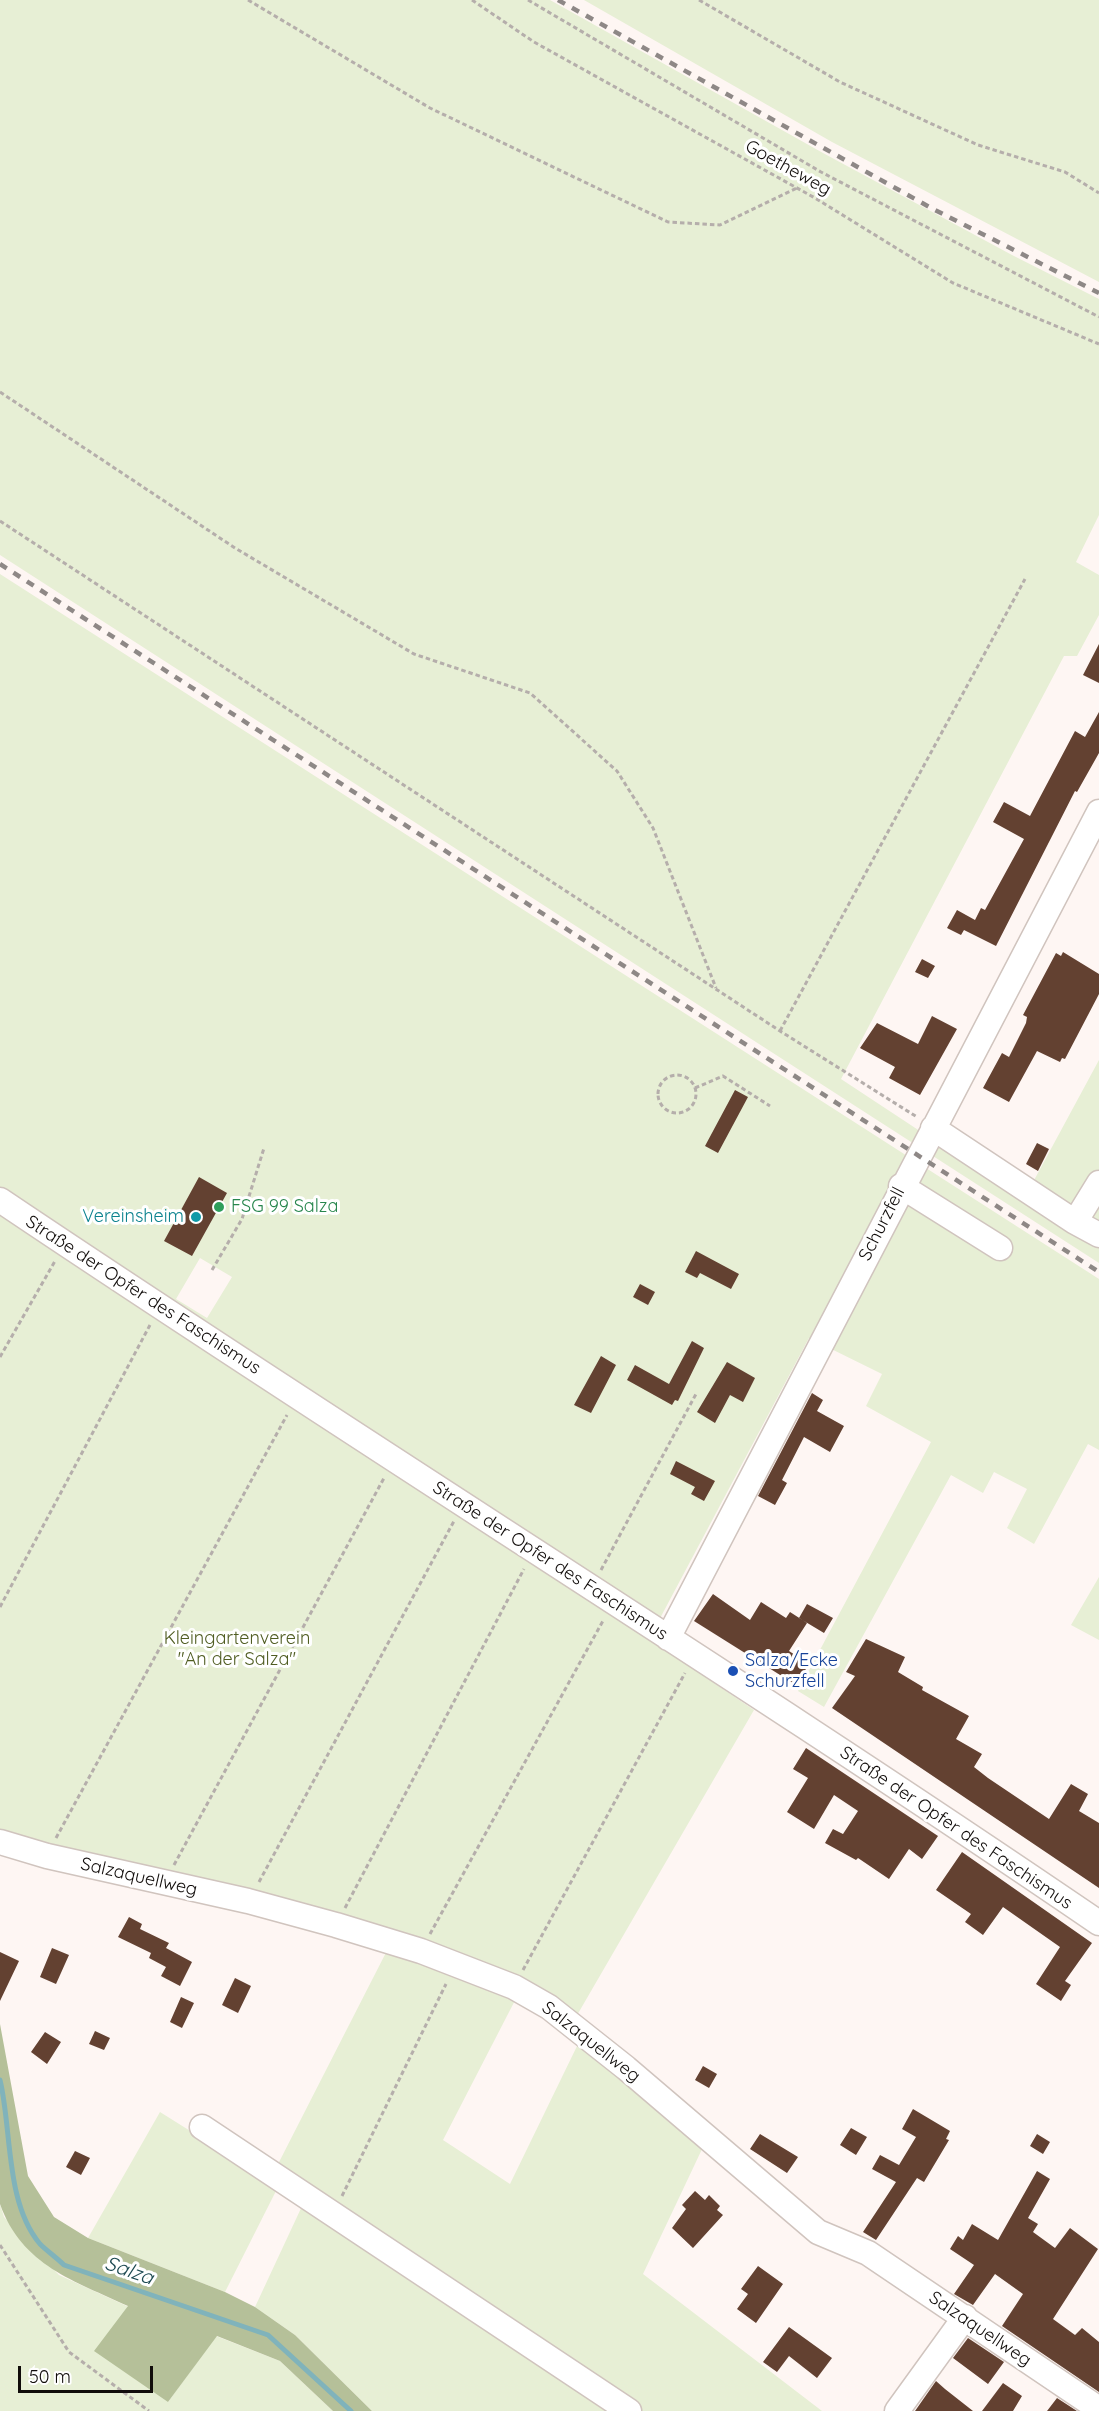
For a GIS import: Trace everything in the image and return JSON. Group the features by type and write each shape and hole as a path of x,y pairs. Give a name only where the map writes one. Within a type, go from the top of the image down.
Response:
{"street":[{"name":"Schurzfell","path":"668,1638 901,1186 1099,812"},
{"path":"933,1128 1075,1222 1099,1235"},
{"path":"1075,1222 1099,1183"},
{"path":"901,1186 1000,1248"},
{"name":"Straße der Opfer des Faschismus","path":"0,1200 159,1307 395,1458 1099,1923"},
{"name":"Salzaquellweg","path":"0,1842 47,1856 248,1901 336,1925 421,1951 514,1987 549,2007 626,2068 818,2232 867,2253 1099,2409"},
{"path":"202,2127 629,2411"},
{"path":"897,2411 965,2317"}],"path":[{"path":"248,0 430,108 669,222 720,225 797,188"},
{"name":"Goetheweg","path":"472,0 534,42 797,188 953,283 1099,344"},
{"path":"528,0 821,171 1099,317"},
{"path":"699,0 840,82 978,145 1065,172 1099,193"},
{"path":"0,392 235,548 414,654 530,693 617,771 652,828 717,989"},
{"path":"0,521 780,1031 933,1128"},
{"path":"780,1031 1025,579"},
{"path":"671,1076 688,1078 695,1088 696,1094 692,1106 681,1112 668,1110 660,1101 659,1088 671,1076"},
{"path":"695,1088 723,1077 770,1106"},
{"path":"212,1270 242,1219 264,1148"},
{"path":"0,1357 65,1244"},
{"path":"0,1607 159,1307"},
{"path":"592,1588 696,1394"},
{"path":"47,1856 297,1396"},
{"path":"165,1882 395,1458"},
{"path":"248,1901 463,1503"},
{"path":"336,1925 534,1550"},
{"path":"421,1951 613,1602"},
{"path":"514,1987 693,1656"},
{"path":"333,2214 455,1964"},
{"path":"0,2245 69,2352 149,2411"}],"green space":[{"path":"0,0 550,0 823,153 1099,299 1099,515 1076,562 1099,575 1099,615 1077,656 1064,656 841,1079 938,1143 1032,1184 1099,1060 1099,1263 0,555"},
{"path":"584,0 1099,0 1099,282 832,142"},
{"name":"Kleingartenverein \"An der Salza\"","path":"0,574 1099,1279 1099,1450 1088,1444 1034,1544 1007,1528 1027,1489 994,1472 983,1493 951,1475 824,1707 798,1691 931,1442 866,1406 882,1374 809,1338 649,1639 754,1710 576,2017 524,1983 443,2140 510,2184 579,2042 703,2147 643,2274 822,2411 372,2411 295,2335 255,2307 303,2204 278,2187 225,2292 88,2238 160,2112 278,2186 276,2168 397,1931 358,1919 0,1836","holes":["200,1258 232,1277 207,1318 176,1299"]},
{"path":"1099,1577 1099,1640 1071,1625"},
{"path":"0,2024 28,2176 54,2217 88,2238 225,2292 255,2307 295,2335 372,2411 333,2411 280,2361 217,2336 168,2402 94,2351 128,2306 70,2279 36,2257 22,2243 0,2204"},
{"path":"0,2204 4,2217 59,2275 129,2307 168,2402 216,2336 280,2361 333,2411 0,2411"}],"building":[{"path":"1099,644 1099,683 1083,675"},
{"path":"1099,712 1099,753 1077,792 1075,791 996,946 964,930 961,935 947,928 957,910 975,920 981,908 985,910 1024,839 993,822 1004,802 1030,816 1075,731 1085,737"},
{"path":"1063,952 1099,974 1099,994 1065,1059 1062,1058 1060,1062 1037,1051 1009,1102 983,1088 1002,1053 1009,1057 1026,1023 1027,1017 1023,1015 1056,953 1061,956"},
{"path":"922,959 935,966 928,978 915,972"},
{"path":"932,1016 957,1029 920,1095 889,1078 895,1067 860,1048 877,1023 918,1044"},
{"path":"735,1090 748,1097 718,1153 705,1146"},
{"path":"1037,1143 1049,1149 1038,1171 1026,1164"},
{"name":"Vereinsheim","path":"199,1177 227,1193 192,1256 164,1241"},
{"path":"696,1251 739,1274 731,1289 700,1273 697,1278 685,1272"},
{"path":"640,1284 655,1292 648,1305 633,1297"},
{"path":"692,1341 704,1348 678,1401 675,1400 672,1405 627,1380 635,1365 669,1384"},
{"path":"601,1356 616,1365 591,1413 574,1405"},
{"path":"727,1362 755,1378 743,1402 730,1395 715,1423 697,1412"},
{"path":"812,1393 823,1400 817,1411 844,1426 830,1452 804,1437 782,1480 787,1483 775,1505 758,1496"},
{"path":"676,1461 715,1481 704,1501 691,1494 695,1487 670,1474"},
{"path":"713,1594 750,1620 761,1602 786,1618 790,1612 807,1623 789,1651 809,1664 796,1685 694,1621"},
{"path":"807,1604 833,1618 824,1633 799,1618"},
{"path":"866,1639 905,1657 898,1672 923,1687 922,1690 969,1716 956,1739 982,1754 974,1767 988,1778 1049,1819 1071,1784 1088,1794 1079,1811 1099,1823 1099,1888 832,1708 855,1676 846,1672"},
{"path":"806,1748 938,1836 922,1859 909,1849 889,1879 858,1858 856,1860 825,1843 833,1829 843,1834 858,1811 834,1795 814,1829 787,1812 808,1778 793,1769"},
{"path":"962,1852 1092,1943 1065,1981 1071,1985 1061,2001 1036,1984 1060,1947 1003,1907 983,1935 965,1922 971,1914 936,1890"},
{"path":"129,1917 142,1924 140,1929 169,1943 166,1948 192,1962 180,1986 161,1976 166,1967 149,1958 151,1953 118,1937"},
{"path":"52,1948 69,1955 56,1984 40,1977"},
{"path":"0,1952 19,1961 0,2001"},
{"path":"235,1978 251,1986 238,2013 222,2005"},
{"path":"181,1997 194,2003 182,2028 170,2022"},
{"path":"95,2031 110,2038 104,2050 89,2044"},
{"path":"45,2032 61,2042 47,2064 31,2052"},
{"path":"703,2066 717,2074 709,2088 695,2080"},
{"path":"913,2109 950,2131 946,2139 949,2140 924,2182 917,2178 876,2240 863,2232 896,2182 872,2169 880,2155 899,2165 916,2137 902,2129"},
{"path":"851,2128 867,2137 856,2155 840,2145"},
{"path":"760,2134 798,2157 787,2173 750,2149"},
{"path":"1037,2134 1050,2142 1043,2154 1030,2146"},
{"path":"75,2151 90,2158 81,2175 66,2167"},
{"path":"1037,2171 1050,2179 1028,2218 1038,2224 1033,2232 1055,2248 1070,2228 1098,2249 1053,2319 1075,2335 1082,2328 1099,2342 1099,2392 1002,2326 1023,2294 995,2274 973,2305 954,2294 974,2265 950,2249 958,2236 963,2240 972,2224 998,2240"},
{"path":"695,2191 705,2200 709,2195 720,2206 717,2210 723,2215 693,2248 672,2228 686,2209 682,2205"},
{"path":"758,2266 783,2284 756,2323 737,2309 748,2294 741,2289"},
{"path":"789,2327 832,2358 817,2378 789,2356 777,2372 763,2362"},
{"path":"968,2338 1004,2362 988,2384 953,2358"},
{"path":"936,2381 945,2389 973,2411 915,2411"},
{"path":"1003,2383 1022,2396 1013,2411 982,2411"},
{"path":"1057,2398 1077,2411 1047,2411"}],"waterway":[{"name":"Salza","path":"0,2080 15,2187 29,2227 43,2247 64,2265 268,2335 351,2411"}],"railway":[{"path":"558,0 933,209 1099,293"},
{"path":"0,564 1099,1272"}],"place":[{"name":"FSG 99 Salza","path":"219,1207"},
{"name":"Vereinsheim","path":"196,1217"},
{"name":"Salza/Ecke Schurzfell","path":"733,1671"}]}
